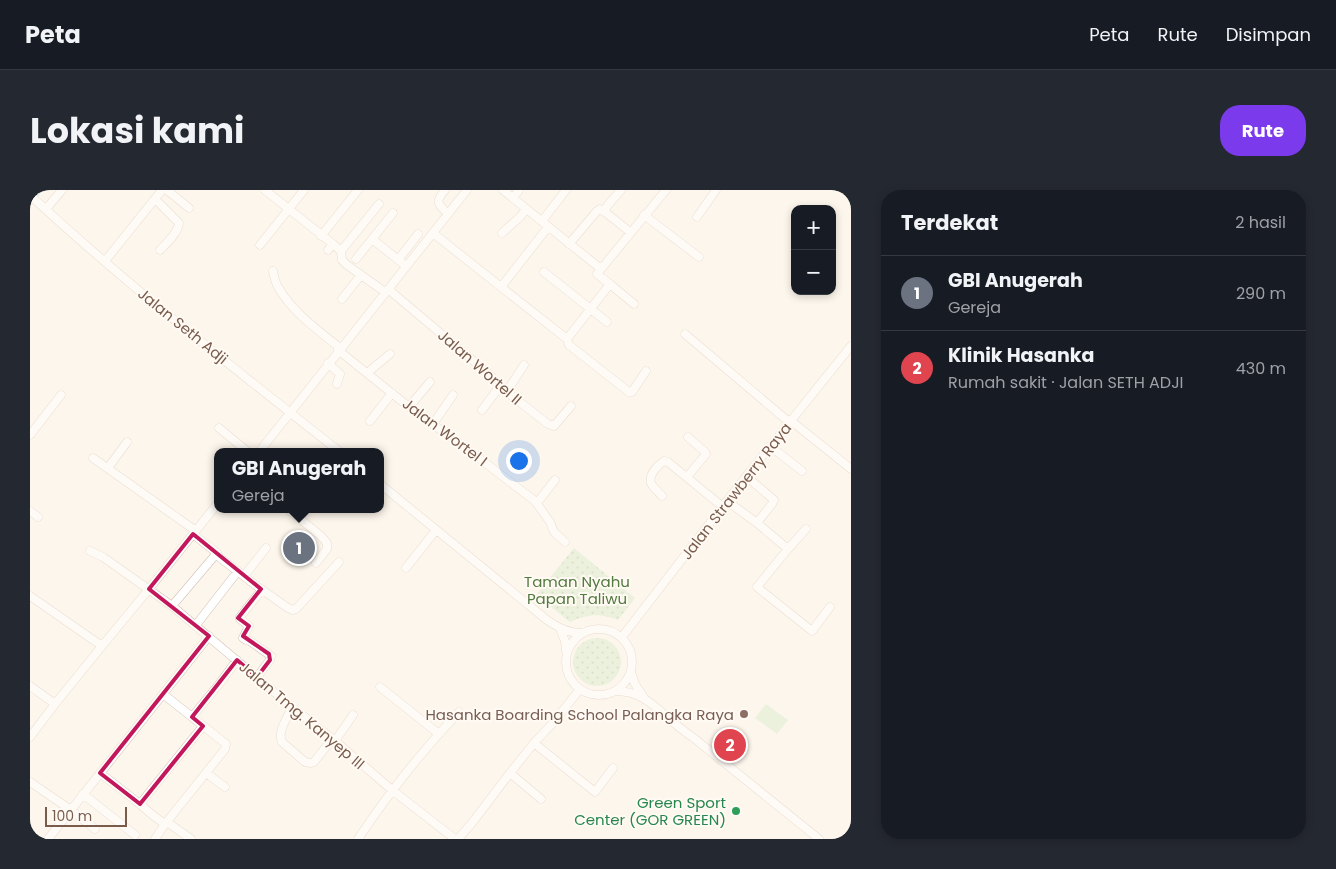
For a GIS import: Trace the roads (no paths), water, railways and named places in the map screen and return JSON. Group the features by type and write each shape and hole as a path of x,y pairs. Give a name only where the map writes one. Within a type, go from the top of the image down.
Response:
{"street":[{"path":"46,209 62,190"},
{"path":"105,261 162,190"},
{"path":"167,190 189,208"},
{"path":"260,245 304,190"},
{"path":"321,236 358,190"},
{"path":"445,190 438,198 438,202 448,214"},
{"path":"262,448 467,190"},
{"path":"503,190 601,269"},
{"path":"513,198 520,190"},
{"path":"542,221 566,190"},
{"path":"605,212 607,206 621,190"},
{"path":"634,304 597,274 666,190"},
{"path":"697,217 716,190"},
{"name":"Jalan Wortel II","path":"269,191 321,236 330,247 341,251 342,260 361,275 387,290 489,374 503,389 551,425 554,426 571,406"},
{"name":"Jalan Seth Adji","path":"33,198 150,301 335,448"},
{"path":"155,199 179,223 174,235 160,250"},
{"path":"341,251 379,204"},
{"path":"502,233 526,209"},
{"path":"569,244 600,209 630,232"},
{"path":"356,260 392,213"},
{"path":"644,216 699,258"},
{"path":"501,287 548,227"},
{"path":"433,233 567,339 569,346 629,392 632,392 646,371"},
{"path":"398,260 418,234"},
{"path":"372,239 406,266"},
{"name":"Jalan Wortel I","path":"273,271 277,285 291,306 409,407 535,501 550,522 554,532 565,542"},
{"path":"544,272 607,322"},
{"path":"342,300 361,275"},
{"path":"567,339 610,284"},
{"path":"685,334 789,421 851,469"},
{"name":"Jalan Strawberry Raya","path":"622,637 789,421 851,346"},
{"path":"367,373 390,354"},
{"path":"328,363 340,374 337,384"},
{"path":"482,410 524,365"},
{"path":"409,407 430,382"},
{"path":"370,421 392,393"},
{"path":"30,434 61,395"},
{"path":"433,424 453,395"},
{"path":"219,428 243,448"},
{"path":"687,477 706,454 688,437"},
{"path":"108,468 127,442"},
{"path":"770,446 802,471"},
{"path":"93,458 194,532 241,574 288,608 296,609 339,562"},
{"path":"662,496 650,481 652,474 664,461 725,504 757,523 788,549"},
{"path":"746,476 774,500 757,523"},
{"path":"537,503 555,480"},
{"path":"384,487 560,629 582,633 592,629 603,628 613,631 622,637 628,644 631,653 631,672 635,684 644,698 818,839"},
{"path":"30,737 214,508"},
{"path":"30,511 38,517"},
{"path":"293,513 328,543 327,549 316,563"},
{"path":"806,529 757,587 812,631 830,607"},
{"path":"406,568 436,530"},
{"path":"196,625 266,548"},
{"name":"Jalan Tmg. Kanyep III","path":"90,551 103,557 172,606 392,790 457,839"},
{"path":"172,606 217,553"},
{"path":"257,678 271,656 243,638 249,626 240,620 240,617 261,589"},
{"path":"30,596 102,646"},
{"path":"560,629 566,643 567,672 571,680 580,689 590,694 600,695 615,691 627,691 644,698"},
{"path":"566,654 571,644 582,633"},
{"path":"48,839 209,636"},
{"path":"192,717 237,660"},
{"path":"615,691 625,682 631,672"},
{"path":"30,686 55,704"},
{"path":"380,688 438,734"},
{"path":"457,839 580,689"},
{"path":"155,839 225,750 226,746 226,744 163,694"},
{"path":"292,707 280,739 305,762 311,763 334,740 353,715"},
{"path":"358,839 392,790 438,734 459,712"},
{"path":"140,804 204,726"},
{"path":"534,743 595,792 613,768"},
{"path":"100,773 154,817 192,839"},
{"path":"206,773 225,787"},
{"path":"510,773 541,799"},
{"path":"30,782 95,829"},
{"path":"83,794 135,835"}],"waterway":[{"path":"36,197 41,190"}],"place":[{"name":"GBI Anugerah","path":"299,548"},
{"name":"Hasanka Boarding School Palangka Raya","path":"744,714"},
{"name":"Klinik Hasanka","path":"730,745"},
{"name":"Green Sport Center (GOR GREEN)","path":"736,811"}],"park label":[{"name":"Taman Nyahu Papan Taliwu","path":"577,590"}]}
